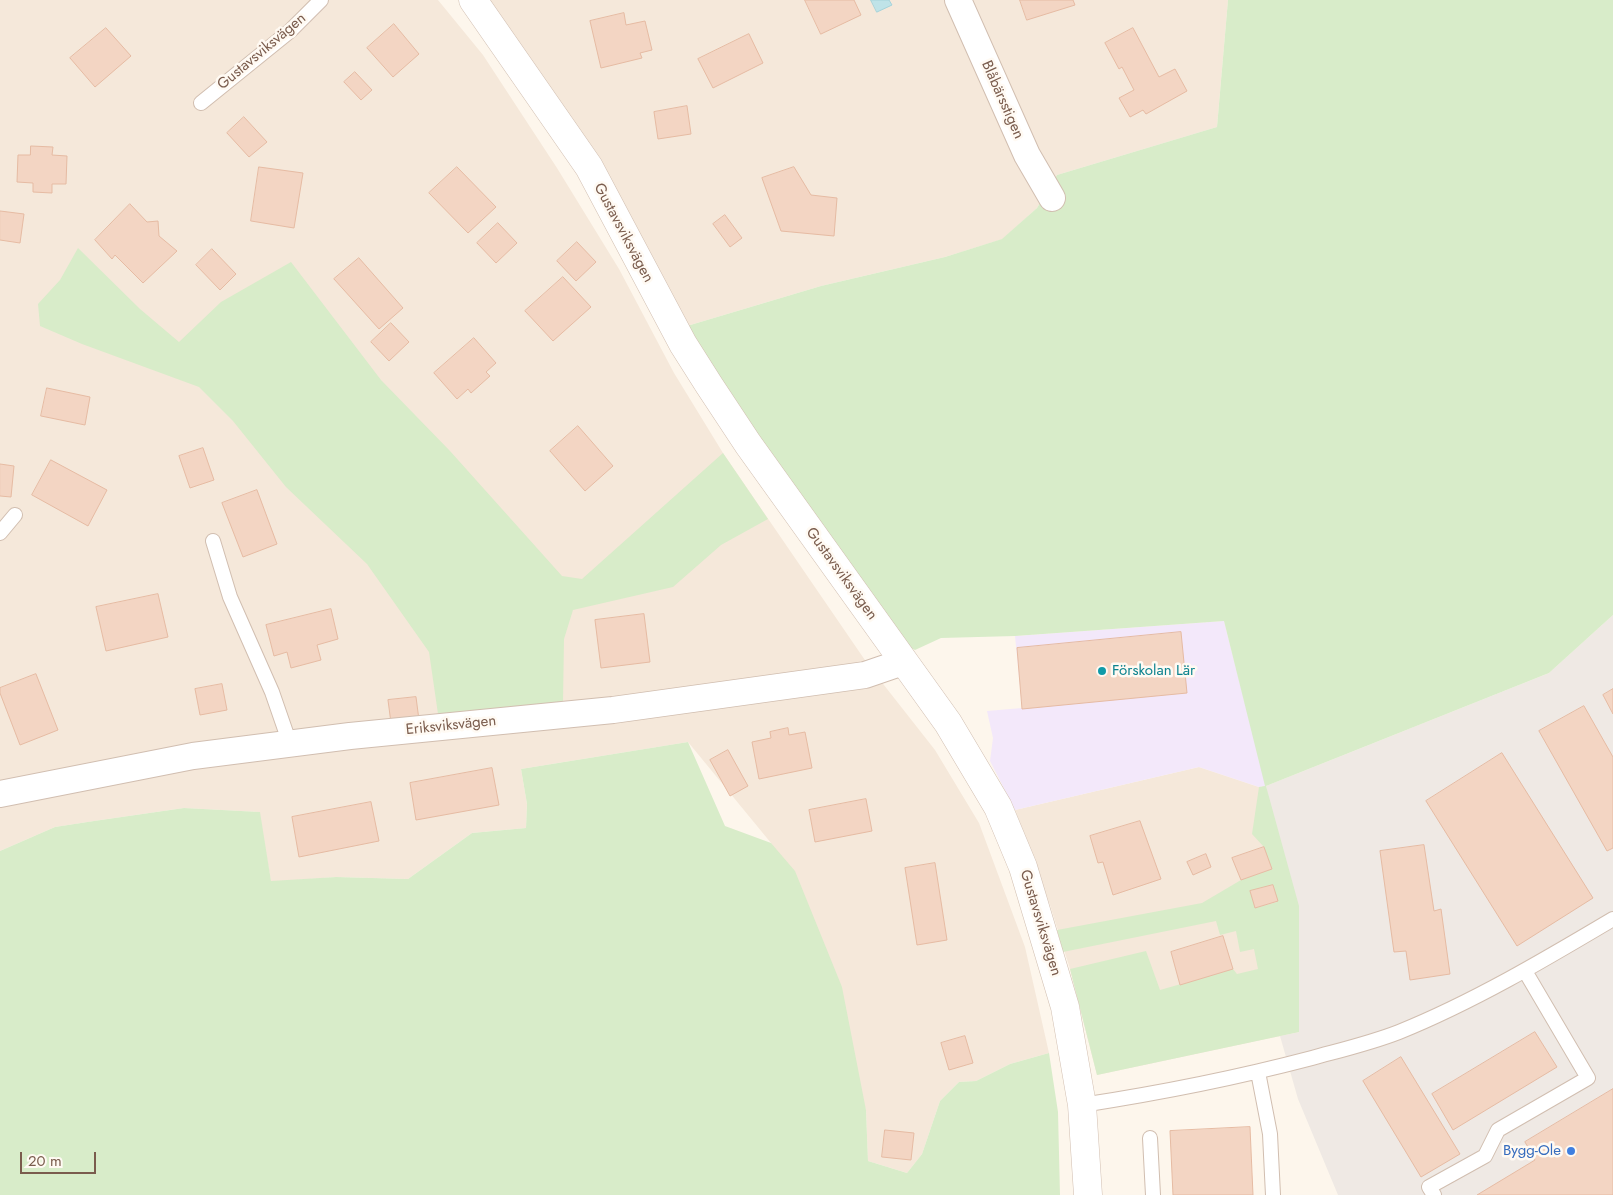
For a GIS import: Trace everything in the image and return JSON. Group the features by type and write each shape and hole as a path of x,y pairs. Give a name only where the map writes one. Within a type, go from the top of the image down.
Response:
{"street":[{"name":"Gustavsviksvägen","path":"473,0 589,167 683,344 709,386 952,730 985,783 1009,829 1053,960 1065,1007 1082,1105 1088,1195"},
{"name":"Blåbärsstigen","path":"958,0 1027,156 1052,198"},
{"name":"Eriksviksvägen","path":"0,794 193,756 350,736 613,710 866,674 903,662"}],"lane":[{"name":"Gustavsviksvägen","path":"201,103 290,31 321,0"},
{"path":"0,533 14,515"},
{"path":"213,541 230,597 272,692 290,744"},
{"path":"1082,1105 1153,1094 1258,1072 1399,1032 1524,971 1613,919"},
{"path":"1434,1195 1429,1187 1485,1156 1498,1130 1588,1078 1524,971"},
{"path":"1258,1072 1270,1134 1273,1195"},
{"path":"1150,1138 1153,1195"}],"shaded area":[{"path":"0,0 438,0 483,55 557,168 619,269 674,373 723,453 869,666 935,750 979,823 1025,947 1049,1053 1010,1064 976,1081 959,1082 940,1101 922,1154 907,1173 868,1161 866,1110 771,843 688,742 521,769 527,804 526,828 472,833 408,879 336,877 271,882 259,812 184,808 94,821 55,827 0,851"},
{"path":"486,0 1228,0 1217,127 1057,175 1037,208 1003,239 945,257 821,286 687,326 582,138 530,58"},
{"path":"1613,615 1613,1195 1338,1195 1298,1099 1280,1036 1299,1032 1266,786 1549,673"},
{"path":"1224,621 1266,786 1259,787 1199,767 1015,810 990,761 993,738 987,711 1022,708 1015,636"},
{"path":"1199,767 1259,787 1266,786 1299,1032 1097,1075 1070,969 1050,905 1015,810"}],"green space":[{"path":"1228,0 1613,0 1613,615 1549,673 1266,786 1299,906 1299,1032 1097,1075 1070,969 1146,951 1160,990 1233,969 1237,974 1258,969 1254,949 1240,952 1236,931 1220,935 1216,921 1063,952 1057,930 1202,903 1241,880 1272,869 1264,847 1252,834 1259,787 1265,786 1224,621 1015,636 941,638 915,650 907,646 724,388 687,326 821,286 945,257 1002,239 1037,208 1057,175 1217,127","holes":["1273,885 1277,902 1255,908 1251,891"]},
{"path":"78,248 140,309 179,342 221,302 291,262 381,380 450,451 562,576 582,579 723,453 768,519 721,545 673,587 573,610 564,639 563,703 438,714 429,652 367,564 286,487 233,421 199,387 82,344 40,326 38,304 60,280"},
{"path":"688,742 725,826 771,843 795,871 842,987 866,1110 868,1161 907,1173 922,1154 940,1101 959,1082 976,1081 1010,1064 1049,1053 1058,1112 1060,1195 0,1195 0,851 55,827 94,821 184,808 260,812 271,881 336,877 408,879 472,833 526,828 527,804 521,769"}],"water":[{"path":"871,0 889,0 892,5 877,12"}],"building":[{"path":"805,0 854,0 861,15 821,34"},
{"path":"1020,0 1073,0 1075,5 1027,20"},
{"path":"624,13 626,25 645,21 652,50 640,53 642,58 601,68 590,21"},
{"path":"394,24 419,54 393,77 367,48"},
{"path":"106,28 131,56 95,87 70,58"},
{"path":"1133,28 1159,77 1175,69 1187,91 1146,114 1143,110 1130,117 1119,98 1134,90 1122,67 1119,69 1105,43"},
{"path":"749,34 763,63 713,88 698,59"},
{"path":"355,72 372,90 361,100 344,82"},
{"path":"687,106 691,134 658,139 654,112"},
{"path":"244,117 267,142 249,157 227,133"},
{"path":"31,146 53,147 52,155 67,156 66,184 52,184 52,193 33,192 33,183 17,182 18,155 30,155"},
{"path":"259,167 303,173 294,228 251,221"},
{"path":"457,167 496,207 468,233 429,193"},
{"path":"794,167 811,195 837,198 834,236 781,231 762,178"},
{"path":"130,204 147,222 158,221 159,236 177,251 143,283 115,255 112,259 95,240"},
{"path":"0,211 24,214 20,243 0,240"},
{"path":"725,215 742,238 730,247 713,224"},
{"path":"498,223 517,243 496,263 477,243"},
{"path":"577,242 596,262 576,281 557,261"},
{"path":"212,249 236,274 220,290 196,265"},
{"path":"359,258 403,308 379,329 334,279"},
{"path":"563,277 591,307 553,341 525,311"},
{"path":"391,323 409,342 389,361 371,342"},
{"path":"474,338 496,363 486,372 490,376 471,393 468,389 457,399 434,373"},
{"path":"47,388 90,397 85,425 41,416"},
{"path":"578,426 613,466 585,491 550,451"},
{"path":"203,448 214,480 190,488 179,456"},
{"path":"51,460 107,490 88,526 32,495"},
{"path":"0,464 14,466 11,497 0,496"},
{"path":"257,490 277,544 243,557 222,503"},
{"path":"158,594 168,637 106,651 96,607"},
{"path":"331,609 338,639 317,645 321,660 291,668 287,652 274,656 266,625"},
{"path":"644,614 650,662 601,668 595,620"},
{"name":"Förskolan Lär","path":"1181,632 1187,693 1022,709 1017,648"},
{"path":"36,674 58,730 20,745 0,693 0,688"},
{"path":"222,684 227,710 200,715 195,689"},
{"path":"1613,689 1613,714 1603,695"},
{"path":"416,697 419,720 391,723 388,700"},
{"path":"1584,706 1613,757 1613,848 1607,851 1539,731"},
{"path":"788,728 789,735 805,732 812,768 759,779 752,742 771,738 770,732"},
{"path":"728,750 748,786 730,796 710,760"},
{"path":"1502,753 1593,898 1517,946 1426,801"},
{"path":"492,768 499,805 416,820 410,783"},
{"path":"866,799 872,831 815,842 809,810"},
{"path":"371,802 379,841 299,857 292,817"},
{"path":"1140,821 1161,879 1113,895 1103,862 1098,863 1090,836"},
{"path":"1424,845 1434,911 1441,909 1450,974 1410,980 1406,951 1394,952 1380,851"},
{"path":"1264,847 1272,869 1241,880 1232,858"},
{"path":"1206,854 1211,867 1193,875 1187,862"},
{"path":"935,863 947,940 917,945 905,868"},
{"path":"1273,885 1278,901 1255,908 1250,891"},
{"path":"1223,936 1233,969 1180,985 1171,952"},
{"path":"1535,1032 1557,1067 1453,1130 1432,1094"},
{"path":"965,1036 973,1063 949,1070 941,1043"},
{"path":"1401,1057 1460,1154 1421,1177 1363,1081"},
{"name":"Bygg-Ole","path":"1613,1089 1613,1195 1477,1195 1535,1160 1525,1142"},
{"path":"1250,1127 1253,1195 1173,1195 1170,1131"},
{"path":"885,1130 914,1133 911,1160 882,1157"}],"place":[{"name":"Förskolan Lär","path":"1102,671"},
{"name":"Bygg-Ole","path":"1571,1151"}]}
